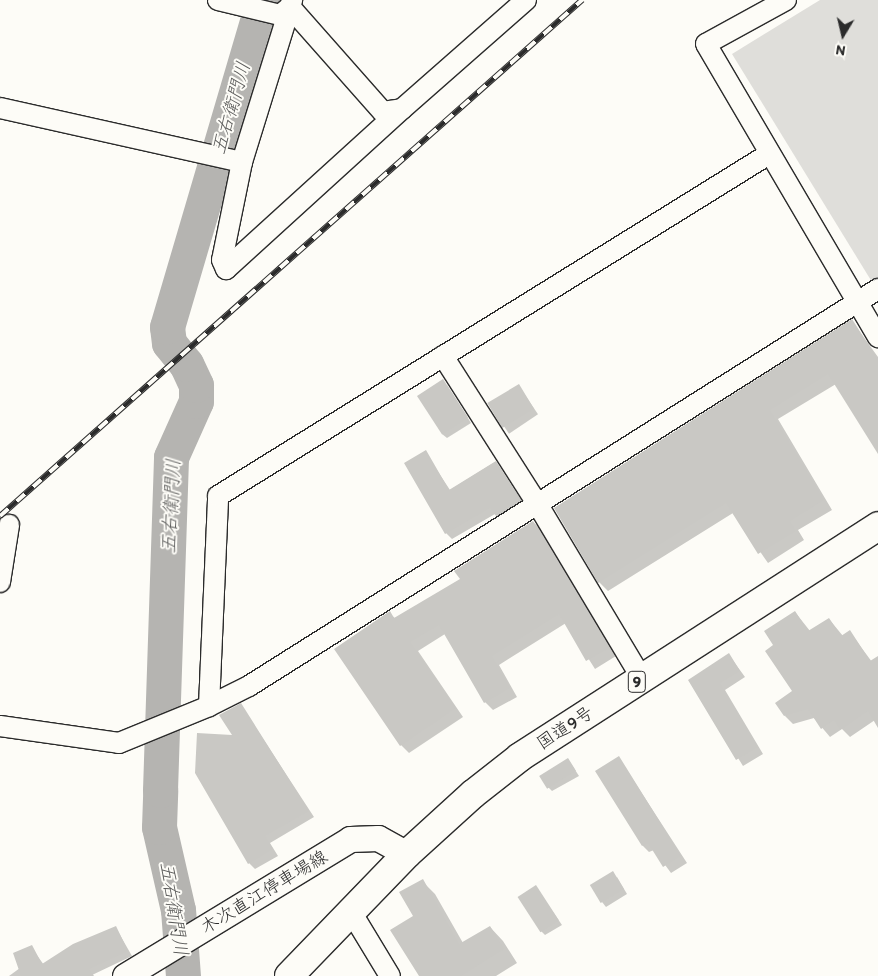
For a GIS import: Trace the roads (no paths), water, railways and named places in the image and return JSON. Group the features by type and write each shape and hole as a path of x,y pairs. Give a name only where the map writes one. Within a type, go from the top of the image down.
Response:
{"highway":[{"name":"国道9号","path":"289,976 350,910 407,854 473,794 520,757 878,526"}],"main road":[{"name":"木次直江停車場線","path":"125,976 350,839 378,838 407,854"}],"street":[{"path":"218,0 280,15 291,4"},
{"path":"291,4 242,162 222,260 226,269 402,109 526,0"},
{"path":"786,0 706,44 878,337"},
{"path":"291,4 383,112 402,109"},
{"path":"0,108 242,162"},
{"path":"209,706 218,496 769,154"},
{"path":"0,726 119,744 209,706 249,686 878,289"},
{"path":"443,356 538,505 642,679"},
{"path":"0,582 9,525"},
{"path":"350,910 390,976"}],"waterway":[{"name":"五右衛門川","path":"183,976 178,910 159,827 171,457 196,401 196,385 186,364 169,343 167,327 263,0"}],"railway":[{"path":"0,516 582,0"}]}
